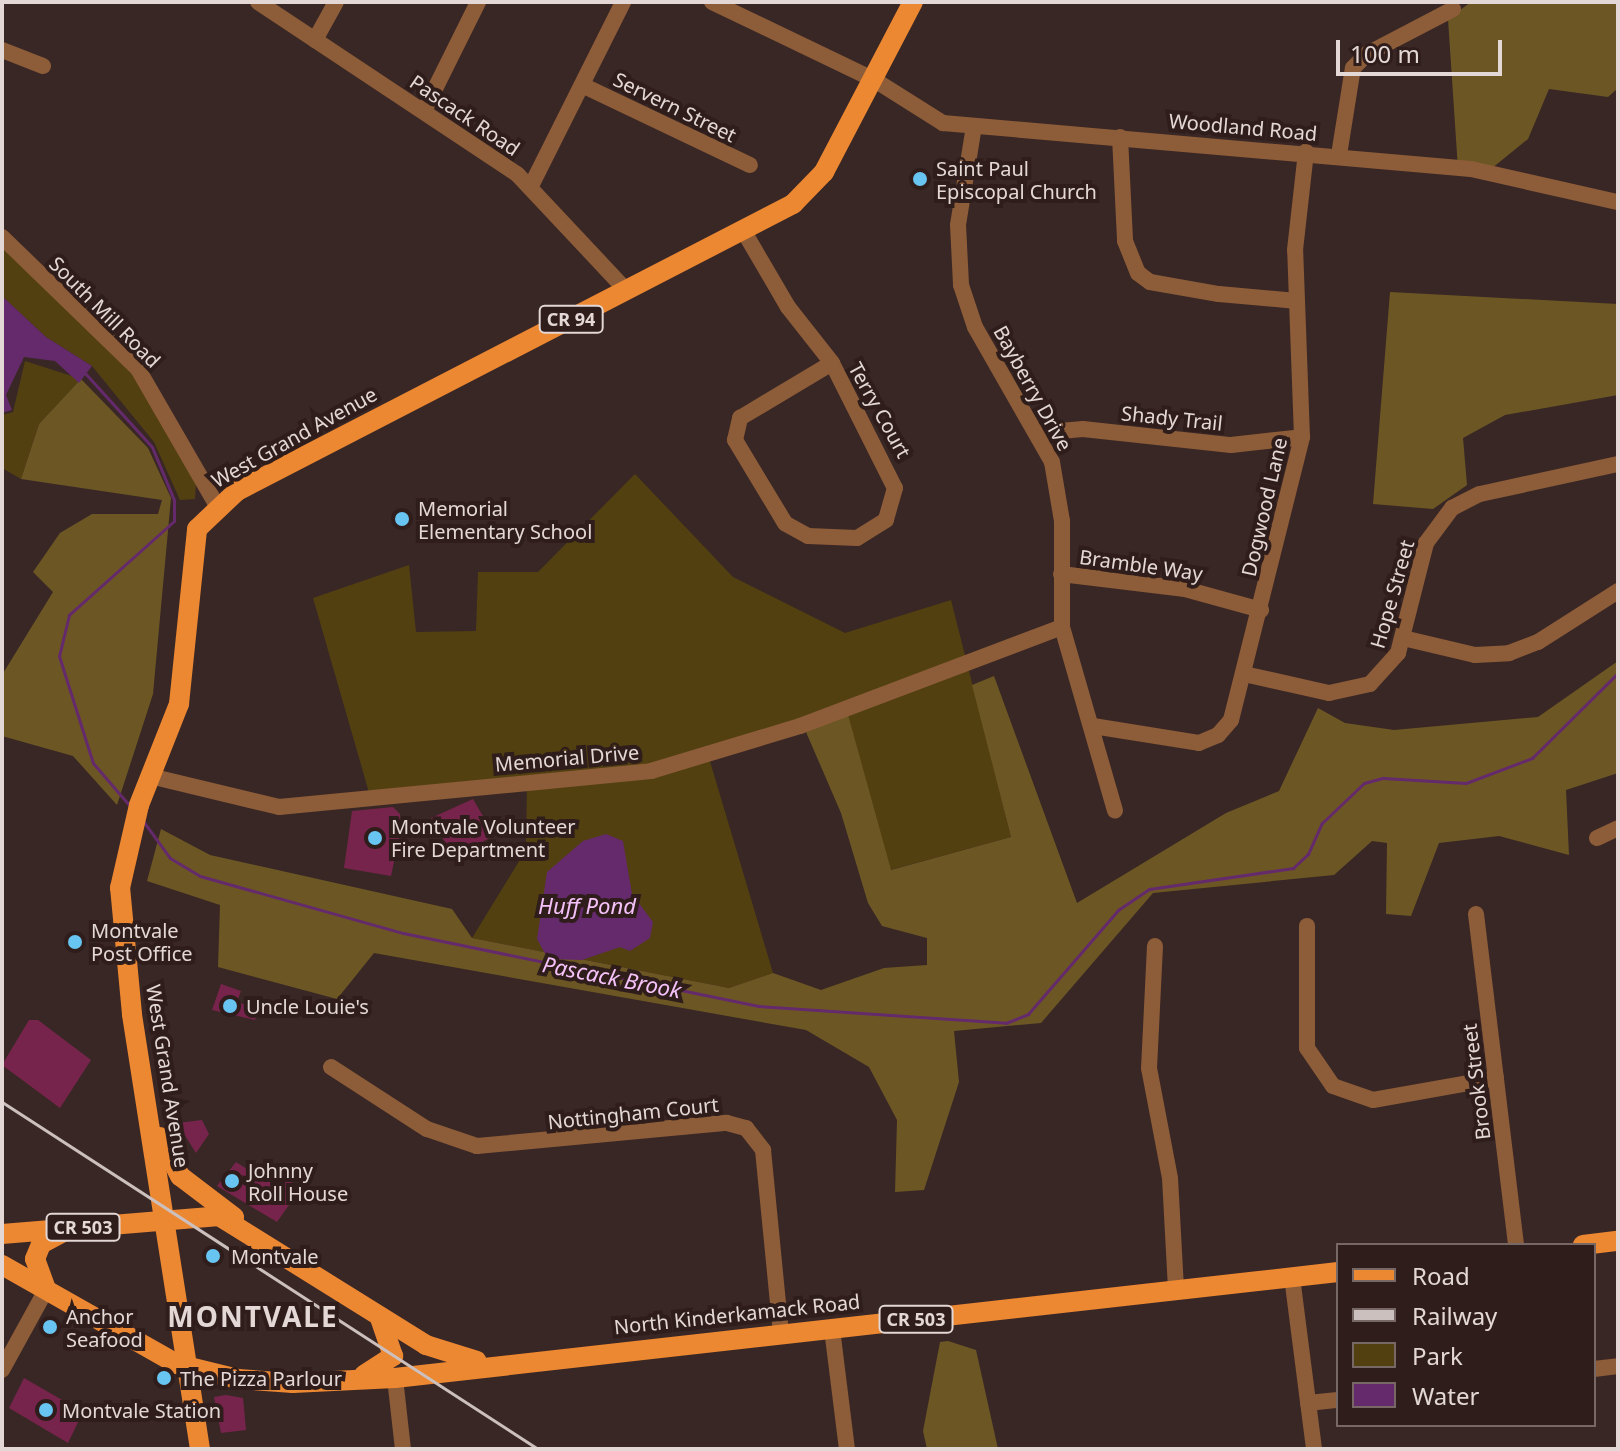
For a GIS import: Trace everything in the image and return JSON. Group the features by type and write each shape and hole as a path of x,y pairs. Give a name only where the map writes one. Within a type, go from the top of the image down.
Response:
{"main road":[{"name":"CR 94","path":"873,79 913,2"},
{"name":"West Grand Avenue","path":"190,1368 164,1217 122,930 125,848 179,704 193,541 202,520 217,506 743,230 815,185 873,79"},
{"path":"149,1117 180,1176 249,1235"},
{"name":"CR 503","path":"2,1234 164,1217 219,1216 379,1316 449,1355 494,1363"},
{"path":"46,1290 36,1274 41,1244 79,1227"},
{"path":"1596,1244 1618,1241"},
{"name":"CR 503","path":"2,1265 152,1353 190,1368"},
{"name":"North Kinderkamack Road","path":"190,1368 255,1381 325,1383 395,1378 494,1363 832,1329 1336,1272"},
{"path":"379,1316 393,1356 395,1378"},
{"path":"325,1383 372,1373 393,1356"},
{"name":"CR 94","path":"190,1368 200,1449"}],"street":[{"name":"Pascack Road","path":"258,2 531,186 626,290"},
{"path":"315,40 336,2"},
{"path":"424,111 478,2"},
{"path":"531,186 623,2"},
{"name":"Woodland Road","path":"712,2 873,79 943,123 1306,152 1471,169 1618,202"},
{"path":"1339,155 1349,77 1360,59 1453,9"},
{"path":"2,50 43,66"},
{"name":"Servern Street","path":"582,85 750,165"},
{"name":"Bayberry Drive","path":"974,126 958,225 961,285 975,327 1038,433 1061,496 1062,627 1115,811"},
{"path":"1120,137 1125,241 1138,273 1150,282 1219,294 1297,301"},
{"name":"Dogwood Lane","path":"1093,726 1189,743 1209,741 1231,720 1302,437 1295,250 1306,152"},
{"name":"Terry Court","path":"743,230 788,307 832,363 895,488 886,520 857,538 808,536 785,523 735,440 740,418 832,363"},
{"name":"South Mill Road","path":"2,237 138,369 217,506"},
{"name":"Shady Trail","path":"1038,433 1083,429 1231,445 1302,437"},
{"name":"Hope Street","path":"1244,674 1319,692 1357,690 1392,665 1403,638 1426,543 1452,508 1480,494 1618,464"},
{"name":"Bramble Way","path":"1061,574 1185,589 1261,610"},
{"path":"1403,638 1475,655 1509,653 1618,591"},
{"name":"Memorial Drive","path":"150,776 245,803 310,805 445,787 610,778 689,763 800,726 1062,627"},
{"path":"1597,838 1618,828"},
{"name":"Brook Street","path":"1476,914 1516,1243"},
{"path":"1307,926 1307,1048 1333,1086 1373,1100 1496,1078"},
{"path":"1155,946 1148,1055 1170,1178 1176,1290"},
{"name":"Nottingham Court","path":"331,1067 427,1129 477,1146 727,1123 746,1128 763,1150 781,1334"},
{"path":"1292,1277 1314,1449"},
{"path":"2,1370 46,1290"},
{"path":"832,1329 847,1449"},
{"path":"1596,1369 1618,1366"},
{"path":"395,1378 403,1449"},
{"path":"1308,1403 1336,1400"}],"green space":[{"path":"2,246 127,364 196,483 195,499 180,500 154,442 92,366 46,337 2,296"},
{"path":"25,361 81,379 39,424 21,479 2,468 2,415 13,412"},
{"path":"635,474 733,577 845,633 951,600 1011,837 890,870 847,712 709,758 773,973 729,988 472,938 526,850 527,780 370,796 313,598 409,565 416,632 476,631 478,572 538,572"}],"shaded area":[{"path":"1471,2 1618,2 1618,88 1608,97 1549,89 1528,139 1486,173 1458,169 1448,19"},
{"path":"1390,292 1618,304 1618,395 1505,415 1463,438 1467,485 1433,509 1373,504"},
{"path":"81,379 148,448 171,498 153,694 117,805 73,756 2,736 2,675 53,592 33,572 60,533 92,514 158,514 162,500 21,479 39,424"},
{"path":"1618,661 1618,773 1566,790 1569,855 1499,836 1439,843 1411,916 1386,914 1387,843 1372,841 1334,875 1153,893 1041,1023 954,1031 959,1082 924,1190 895,1192 897,1120 869,1067 806,1030 374,953 337,999 218,967 220,905 147,881 161,829 210,855 452,909 472,938 729,988 773,973 821,990 884,968 927,965 927,938 882,926 868,903 841,813 806,732 847,711 891,870 1011,837 972,685 994,676 1077,903 1226,813 1279,791 1318,708 1345,723 1394,730 1538,717"},
{"path":"948,1341 976,1350 998,1449 927,1449 923,1431 940,1342"}],"water":[{"path":"2,296 46,337 92,366 79,383 55,361 24,357 6,395 12,410 2,413"},
{"name":"Huff Pond","path":"606,834 623,841 632,894 653,922 650,938 630,951 620,947 582,960 548,959 537,939 547,872 583,841"}],"building":[{"path":"473,799 494,835 455,859 431,818"},
{"name":"Montvale Volunteer Fire Department","path":"393,807 400,814 400,833 391,876 344,868 352,811"},
{"name":"Uncle Louie's","path":"221,984 241,991 237,1002 258,1009 255,1020 212,1010"},
{"path":"29,1020 38,1020 91,1060 60,1108 2,1065"},
{"path":"202,1120 209,1134 196,1153 177,1123"},
{"path":"236,1162 261,1178 269,1166 292,1182 285,1192 294,1198 277,1222 217,1186"},
{"name":"Montvale Station","path":"24,1378 83,1412 68,1443 9,1408"},
{"path":"226,1395 243,1398 246,1430 221,1433 214,1397"}],"waterway":[{"name":"Pascack Brook","path":"84,372 152,447 174,500 174,521 69,615 59,656 93,763 130,806"},
{"name":"Pascack Brook","path":"143,821 170,858 200,876 403,933 759,1006 1006,1023 1028,1014 1118,910 1149,889 1293,868 1308,854 1322,823 1364,783 1383,778 1466,783 1532,758 1618,673"}],"railway":[{"path":"2,1102 538,1449"}],"place":[{"name":"Saint Paul Episcopal Church","path":"920,179"},
{"name":"Memorial Elementary School","path":"402,519"},
{"name":"Montvale Volunteer Fire Department","path":"375,838"},
{"name":"Montvale Post Office","path":"75,942"},
{"name":"Uncle Louie's","path":"230,1006"},
{"name":"Johnny Roll House","path":"232,1181"},
{"name":"Montvale","path":"213,1256"},
{"name":"Anchor Seafood","path":"50,1327"},
{"name":"The Pizza Parlour","path":"164,1378"},
{"name":"Montvale Station","path":"46,1410"}],"district":[{"name":"MONTVALE","path":"253,1316"}]}
